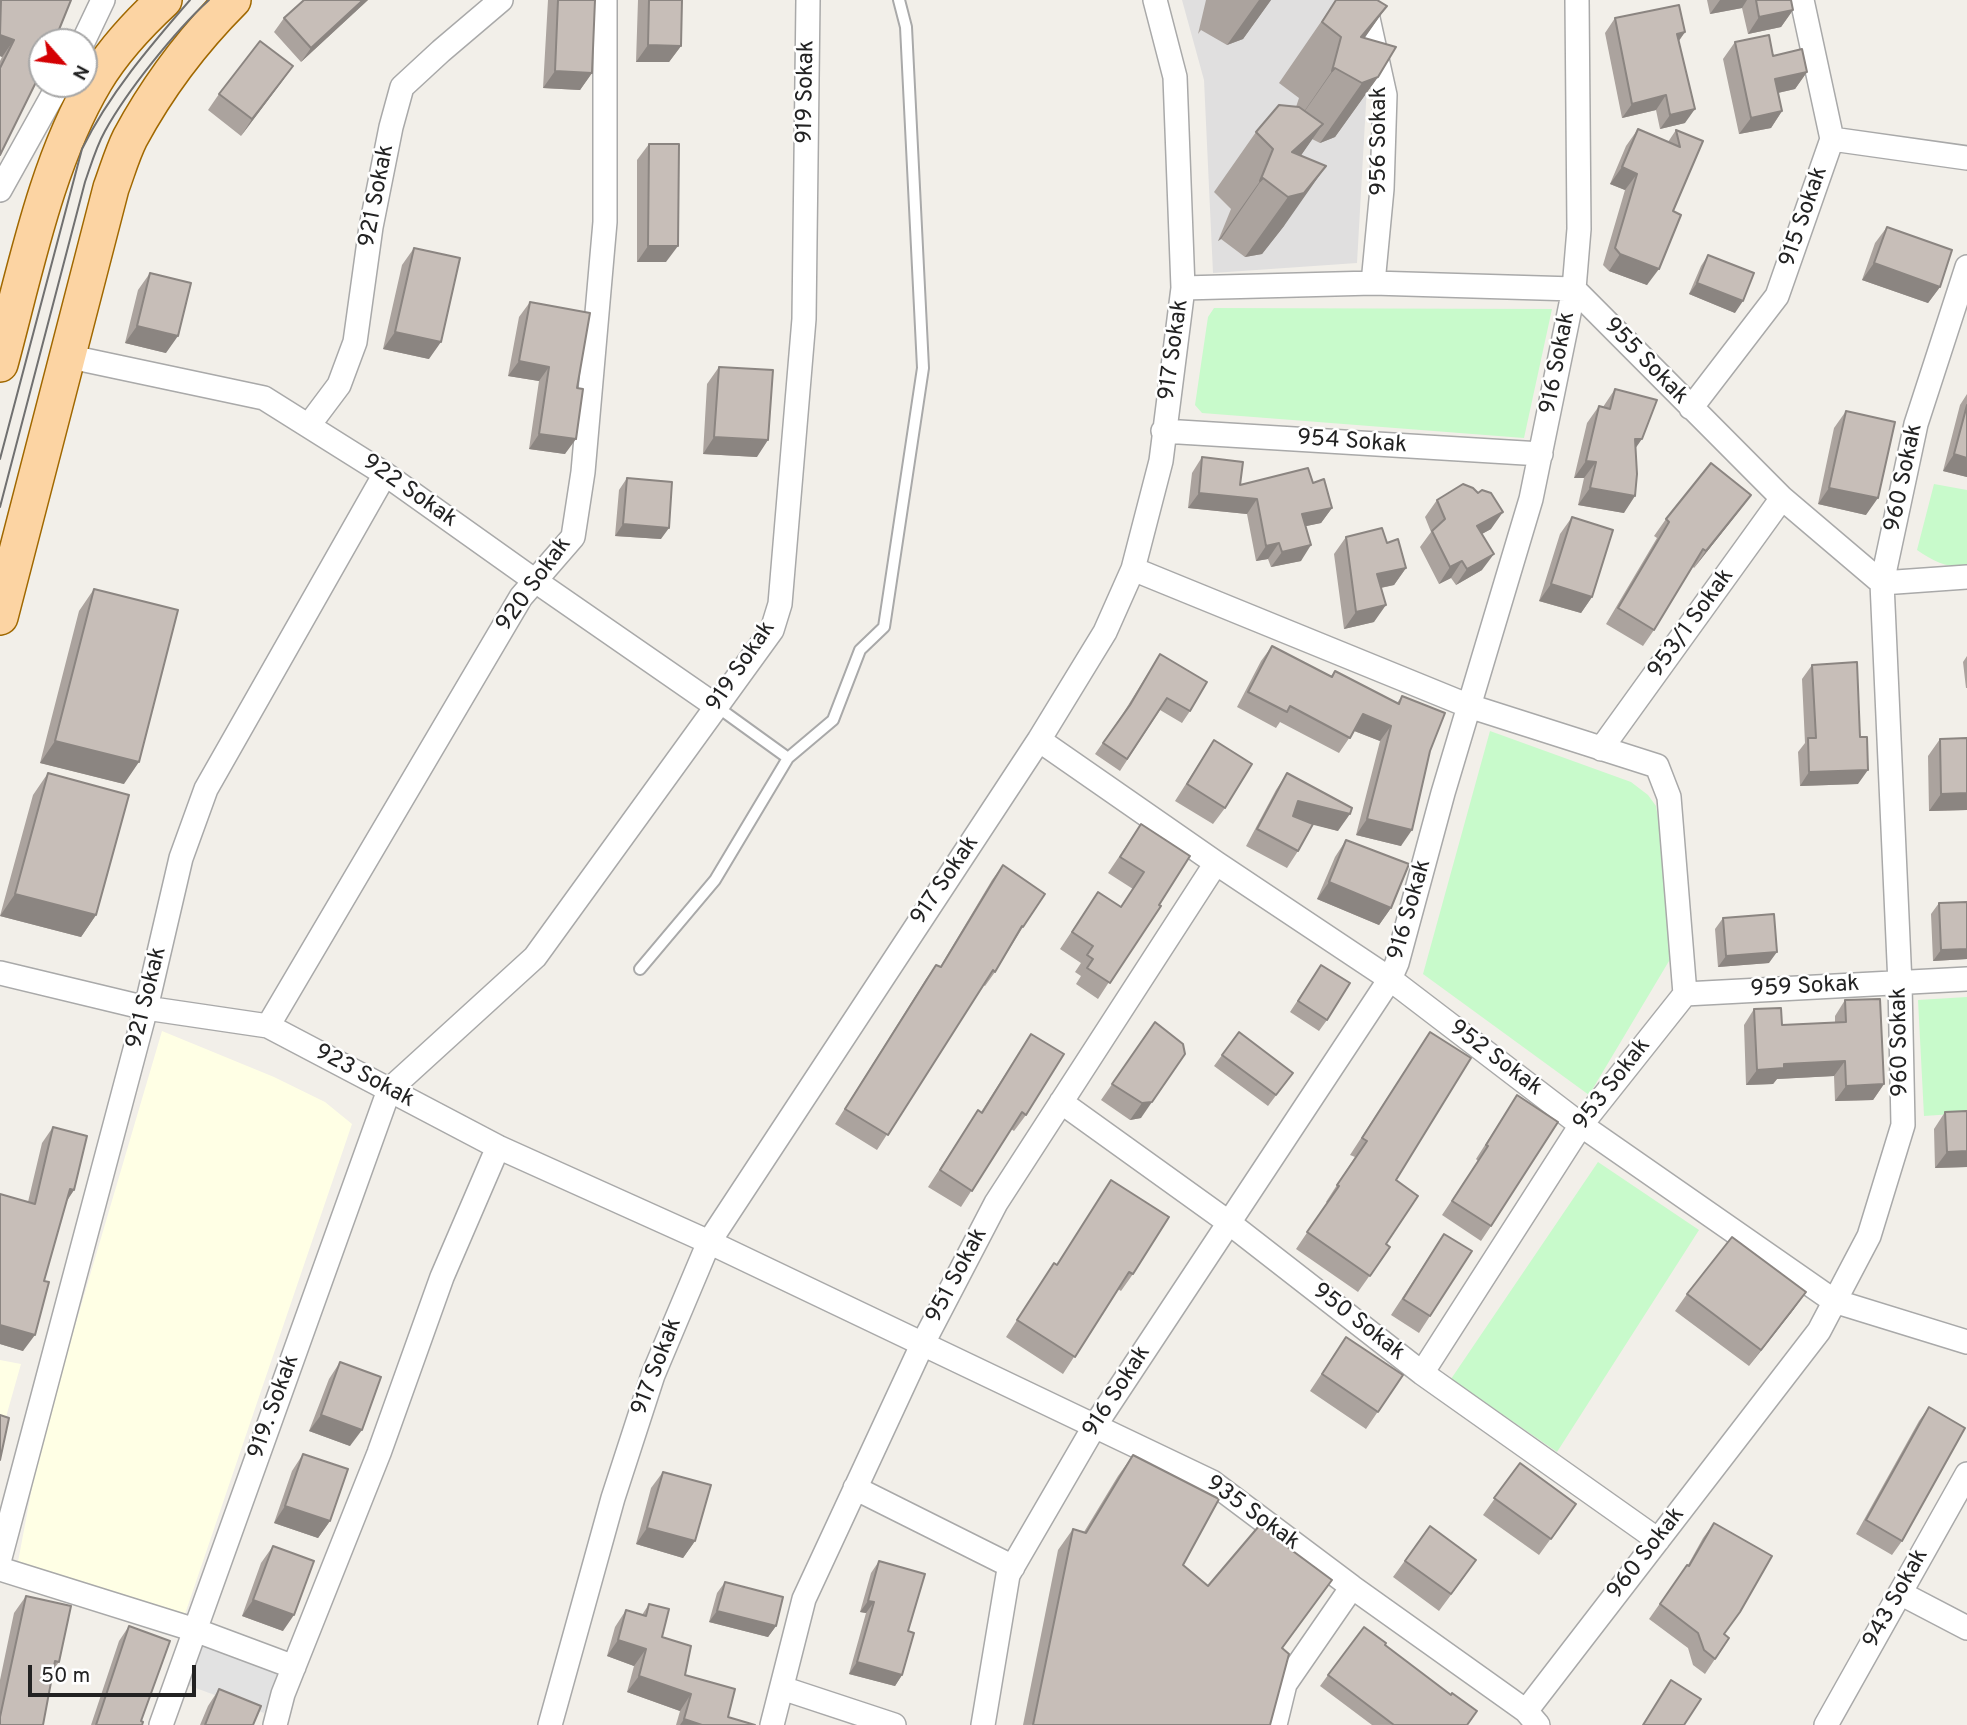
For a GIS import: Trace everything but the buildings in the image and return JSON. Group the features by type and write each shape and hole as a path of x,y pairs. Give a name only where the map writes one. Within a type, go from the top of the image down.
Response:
{"main road":[{"path":"0,364 40,214 71,128 96,79 112,56 164,0"},
{"path":"0,617 111,188 130,139 166,80 233,0"}],"street":[{"path":"90,28 103,0"},
{"name":"921 Sokak","path":"309,425 339,385 355,341 371,227 402,87 501,0"},
{"name":"920 Sokak","path":"268,1026 521,597 573,537 583,472 605,222 605,0"},
{"name":"919 Sokak","path":"390,1090 535,957 772,630 780,604 804,319 808,0"},
{"name":"917 Sokak","path":"550,1725 613,1498 653,1375 709,1242 1039,740 1105,632 1133,569 1161,461 1183,288 1175,77 1155,0"},
{"name":"956 Sokak","path":"1364,0 1385,96 1382,189 1373,283"},
{"name":"916 Sokak","path":"983,1725 1008,1575 1094,1427 1390,979 1397,963 1469,706 1531,499 1574,289 1579,229 1577,0"},
{"name":"915 Sokak","path":"1690,408 1777,296 1832,139 1802,0"},
{"path":"0,190 51,98"},
{"path":"1832,139 1967,158"},
{"name":"960 Sokak","path":"1532,1718 1658,1540 1819,1331 1869,1236 1903,1125 1900,984 1882,583 1916,424 1967,267"},
{"path":"1183,288 1373,283 1574,289"},
{"name":"955 Sokak","path":"1574,289 1782,498 1882,583"},
{"name":"922 Sokak","path":"66,356 264,398 385,474 716,706"},
{"name":"954 Sokak","path":"1163,431 1541,454"},
{"name":"921 Sokak","path":"0,1558 146,1008 181,858 206,789 385,474"},
{"name":"953/1 Sokak","path":"1601,749 1782,498"},
{"path":"1133,569 1469,706 1657,766 1669,797 1685,994"},
{"path":"1882,583 1967,577"},
{"name":"952 Sokak","path":"1039,740 1390,979 1581,1125 1834,1301 1967,1342"},
{"name":"951 Sokak","path":"772,1725 804,1599 922,1345 996,1203 1216,863"},
{"name":"923 Sokak","path":"0,973 146,1008 268,1026 498,1147 709,1242"},
{"name":"959 Sokak","path":"1685,994 1967,979"},
{"name":"953 Sokak","path":"1422,1373 1581,1125 1685,994"},
{"name":"919. Sokak","path":"162,1725 390,1090"},
{"name":"950 Sokak","path":"1061,1102 1228,1222 1422,1373 1658,1540"},
{"path":"275,1725 294,1667 379,1453 442,1277 498,1147"},
{"name":"935 Sokak","path":"709,1242 1212,1482 1532,1718"},
{"name":"943 Sokak","path":"1826,1725 1967,1474"},
{"path":"855,1488 1013,1566"},
{"path":"0,1569 195,1630 294,1667"},
{"path":"1275,1725 1285,1684 1352,1587"},
{"path":"1900,1593 1967,1628"},
{"path":"782,1688 894,1725"}],"lane":[{"path":"640,969 715,880 788,758 833,720 860,650 884,627 923,368 906,27 899,0"},
{"path":"716,706 788,758"}],"shaded area":[{"path":"1182,0 1347,0 1367,86 1357,263 1213,273 1204,80"},
{"path":"162,1031 274,1077 325,1102 352,1124 185,1614 17,1567 40,1445"},
{"path":"0,1360 21,1364 6,1417 0,1416"},
{"path":"198,1640 280,1670 264,1713 182,1683"}],"green space":[{"path":"1214,308 1552,309 1524,438 1202,413 1195,405 1208,317"},
{"path":"1934,484 1967,490 1967,567 1940,563 1917,550"},
{"path":"1490,731 1631,782 1648,795 1656,806 1668,879 1672,956 1589,1095 1423,974"},
{"path":"1967,997 1967,1113 1924,1116 1918,1000"},
{"path":"1598,1162 1699,1230 1557,1452 1451,1379"}],"tram line":[{"path":"0,459 82,149 117,90 190,0"},
{"path":"0,507 85,182 96,150 114,115 139,80 209,0"}]}
